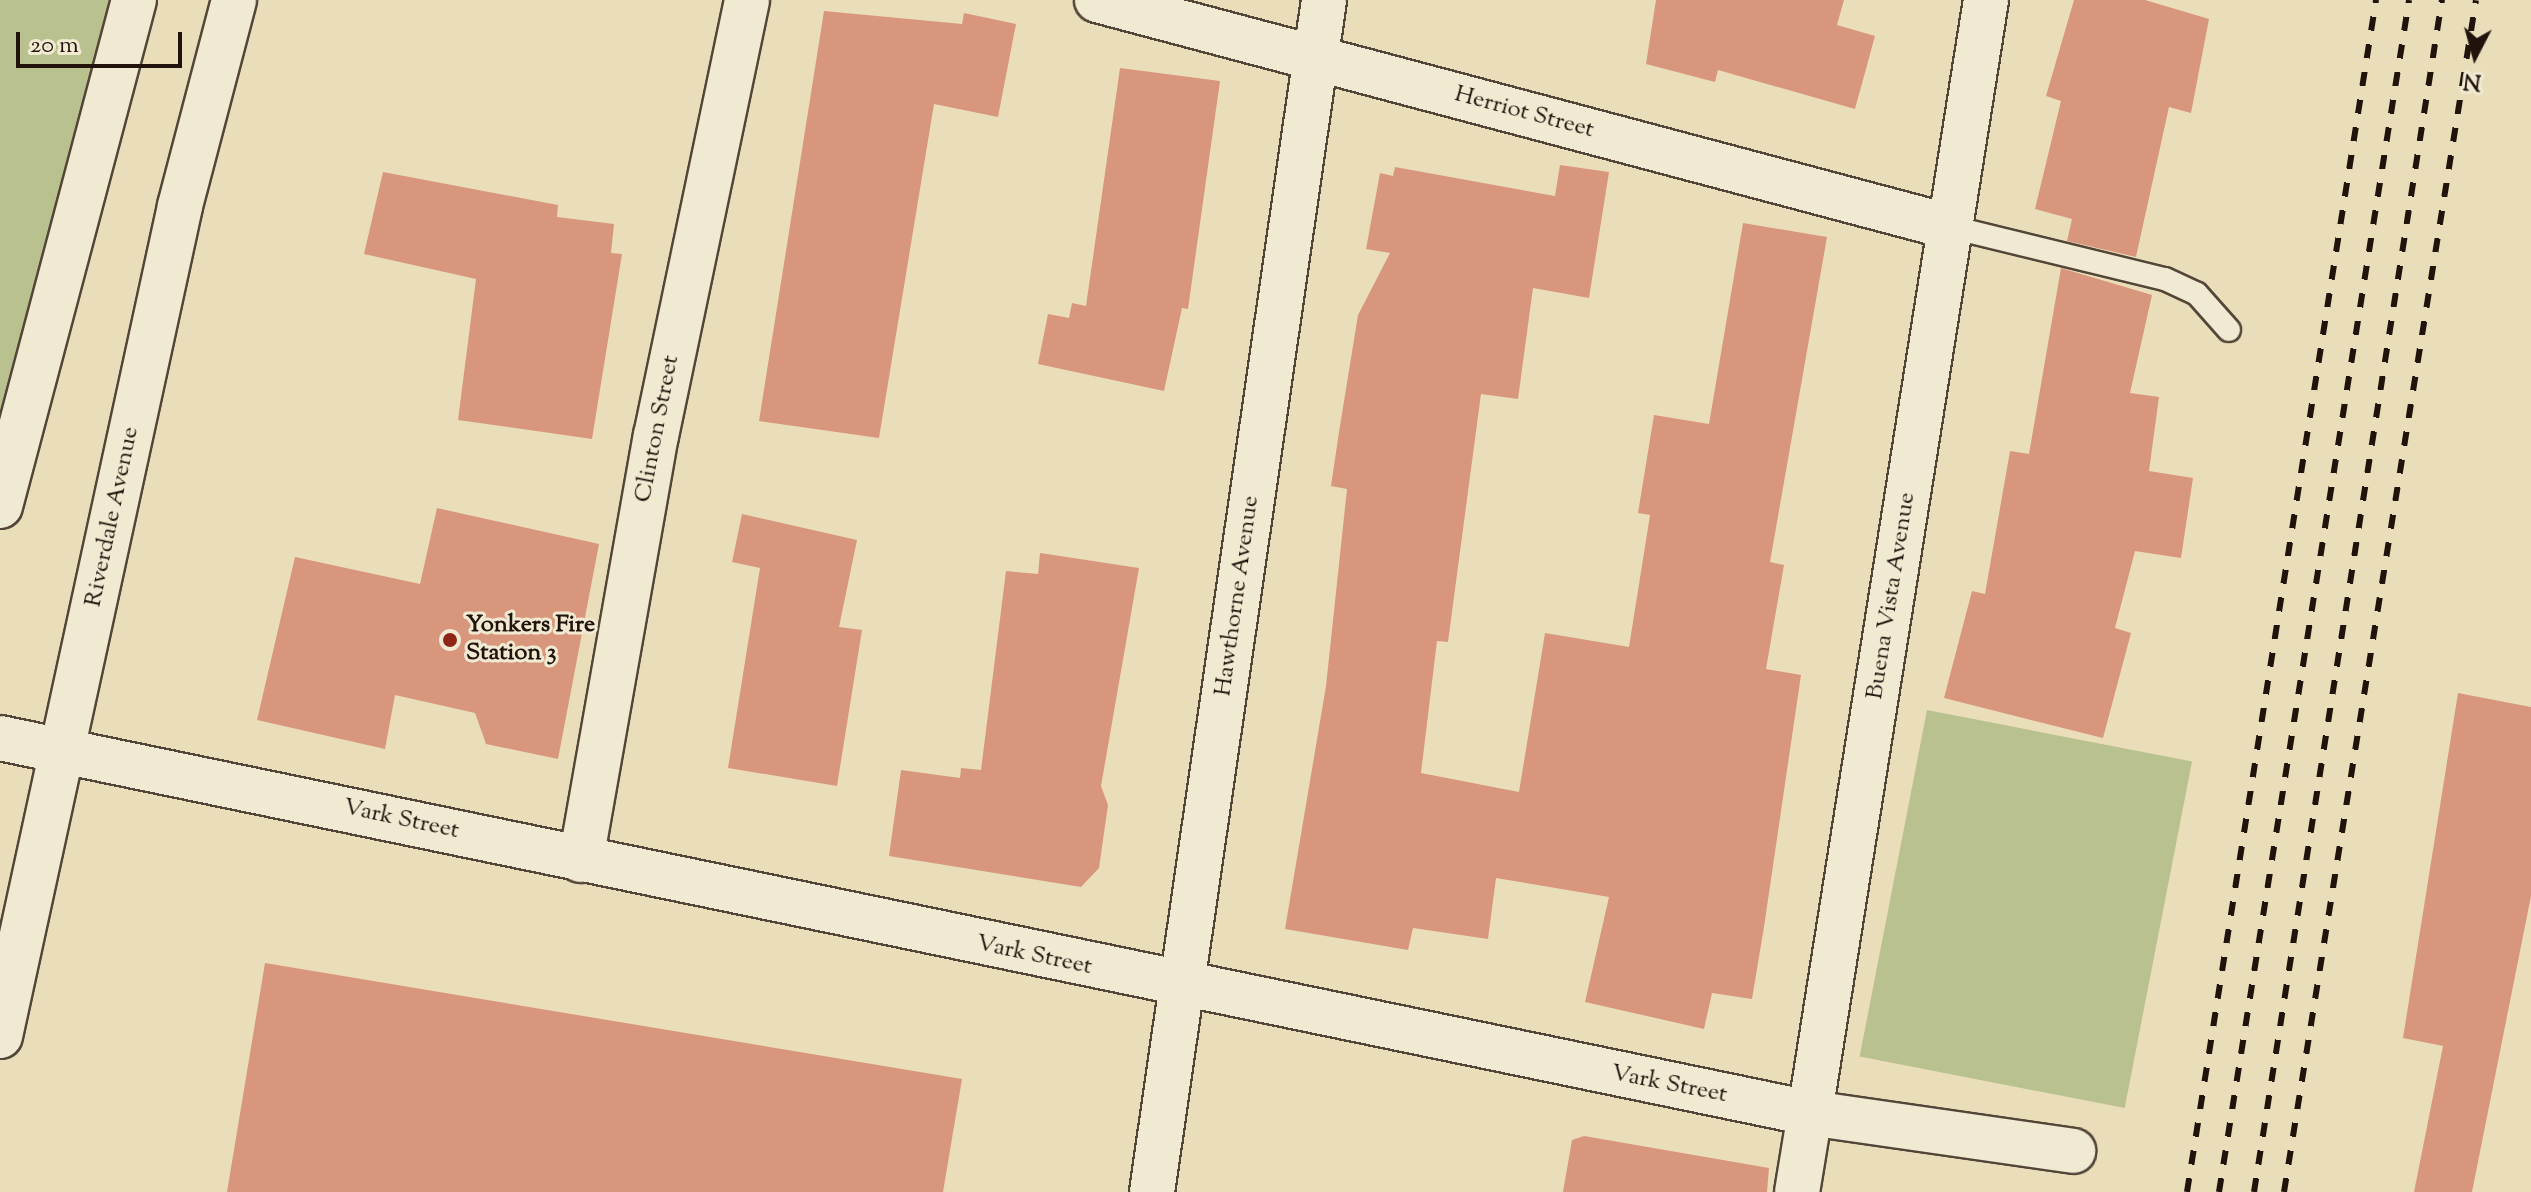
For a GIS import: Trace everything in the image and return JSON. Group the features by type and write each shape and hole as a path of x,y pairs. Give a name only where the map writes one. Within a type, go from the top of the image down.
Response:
{"street":[{"path":"0,506 134,0"},
{"name":"Riverdale Avenue","path":"0,1036 180,206 234,0"},
{"name":"Clinton Street","path":"581,860 656,436 747,0"},
{"name":"Herriot Street","path":"1097,0 1951,227"},
{"name":"Hawthorne Avenue","path":"1152,1192 1324,0"},
{"name":"Buena Vista Avenue","path":"1797,1192 1986,0"},
{"name":"Vark Street","path":"0,738 64,746 1181,987 1810,1113 2073,1151"}],"lane":[{"path":"1951,227 2165,279 2197,294 2229,330"}],"green space":[{"path":"0,0 111,0 0,477"},
{"path":"1927,710 2192,762 2125,1108 1860,1057"}],"building":[{"path":"1656,0 1844,0 1837,25 1875,36 1855,109 1718,70 1715,82 1646,64"},
{"path":"2074,0 2145,0 2209,19 2191,113 2169,107 2136,257 2067,241 2072,219 2035,209 2061,101 2046,96"},
{"path":"824,11 962,24 964,13 1016,24 998,117 934,104 879,438 759,421"},
{"path":"1120,68 1220,81 1188,309 1182,308 1164,391 1038,364 1048,314 1069,318 1072,303 1086,306"},
{"path":"1560,165 1609,172 1589,298 1533,288 1518,399 1481,394 1448,642 1437,641 1421,773 1519,792 1545,633 1629,647 1650,515 1638,513 1654,415 1709,424 1743,223 1827,237 1770,562 1784,565 1766,669 1801,675 1764,927 1752,999 1712,993 1704,1029 1585,1002 1609,897 1496,878 1488,939 1413,928 1408,950 1285,929 1326,686 1347,489 1331,486 1339,432 1358,315 1390,253 1366,249 1380,173 1393,176 1395,167 1555,196"},
{"path":"383,172 558,205 557,217 614,224 611,253 622,254 592,439 458,420 476,279 364,254"},
{"path":"2061,268 2152,295 2130,393 2159,397 2149,471 2193,478 2181,558 2135,551 2115,628 2131,633 2103,738 1944,698 1972,591 1985,594 2010,451 2029,454"},
{"path":"437,508 599,544 558,759 486,744 475,713 395,695 385,749 257,720 295,557 420,584"},
{"path":"742,514 857,540 839,627 862,630 837,786 728,768 760,568 732,562"},
{"path":"1040,553 1139,568 1101,786 1108,805 1099,868 1081,887 889,856 901,770 960,778 961,768 981,770 1006,571 1038,574"},
{"path":"2458,693 2531,707 2531,896 2472,1192 2414,1192 2443,1046 2403,1038"},
{"path":"265,963 962,1079 943,1192 227,1192"},
{"path":"1584,1136 1769,1168 1767,1192 1563,1192 1572,1140"}],"railway":[{"path":"2187,1192 2376,0"},
{"path":"2219,1192 2409,0"},
{"path":"2254,1192 2442,0"},
{"path":"2284,1192 2476,0"}],"place":[{"name":"Yonkers Fire Station 3","path":"450,640"}]}
